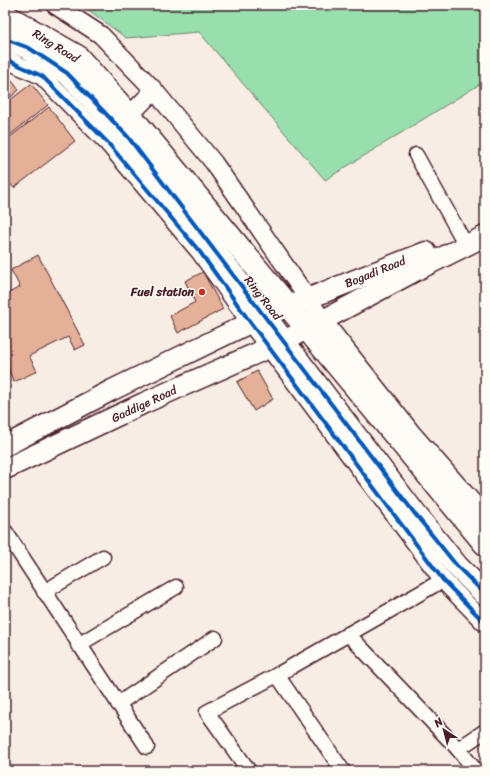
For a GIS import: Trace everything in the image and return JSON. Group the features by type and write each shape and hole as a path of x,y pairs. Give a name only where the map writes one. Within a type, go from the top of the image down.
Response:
{"highway":[{"name":"Ring Road","path":"5,15 77,56 299,303 314,324 475,514 485,544"},
{"name":"Ring Road","path":"5,39 28,48 67,73 128,137 257,319 408,519 485,594"}],"main road":[{"name":"Bogadi Road","path":"257,319 462,238 485,226"},
{"name":"Bogadi Road","path":"277,344 485,236"},
{"path":"5,446 112,390 257,319"},
{"name":"Gaddige Road","path":"5,469 144,403 277,344"}],"street":[{"path":"55,5 101,35 154,90 214,163 299,303"},
{"path":"5,59 42,76 108,143 257,319"},
{"path":"130,115 154,90"},
{"path":"416,155 462,238"},
{"path":"408,519 443,580 485,623"},
{"path":"5,531 78,645 147,747"},
{"path":"44,592 103,557"},
{"path":"249,771 207,712 277,675 443,580"},
{"path":"78,645 176,587"},
{"path":"348,634 458,749 461,755 476,771"},
{"path":"118,704 215,638"},
{"path":"277,675 343,771"},
{"path":"458,749 485,731"}],"green space":[{"path":"82,5 485,5 485,81 325,180 199,32 126,38"}],"building":[{"path":"5,72 19,90 5,102"},
{"path":"31,84 48,105 5,139 5,104"},
{"path":"49,107 75,141 14,188 5,177 5,141"},
{"path":"38,255 85,345 75,350 68,337 29,356 37,371 14,382 5,362 5,295 20,287 11,270"},
{"name":"Fuel station","path":"203,272 223,309 178,333 170,316 195,302 185,281"},
{"path":"257,371 273,399 254,411 237,382"}],"cycle path":[{"path":"5,39 29,48 67,73 128,137 415,514 457,566 485,594"},
{"path":"5,59 42,76 108,143 200,252 250,322 443,580 485,623"}],"place":[{"name":"Fuel station","path":"202,292"}]}
